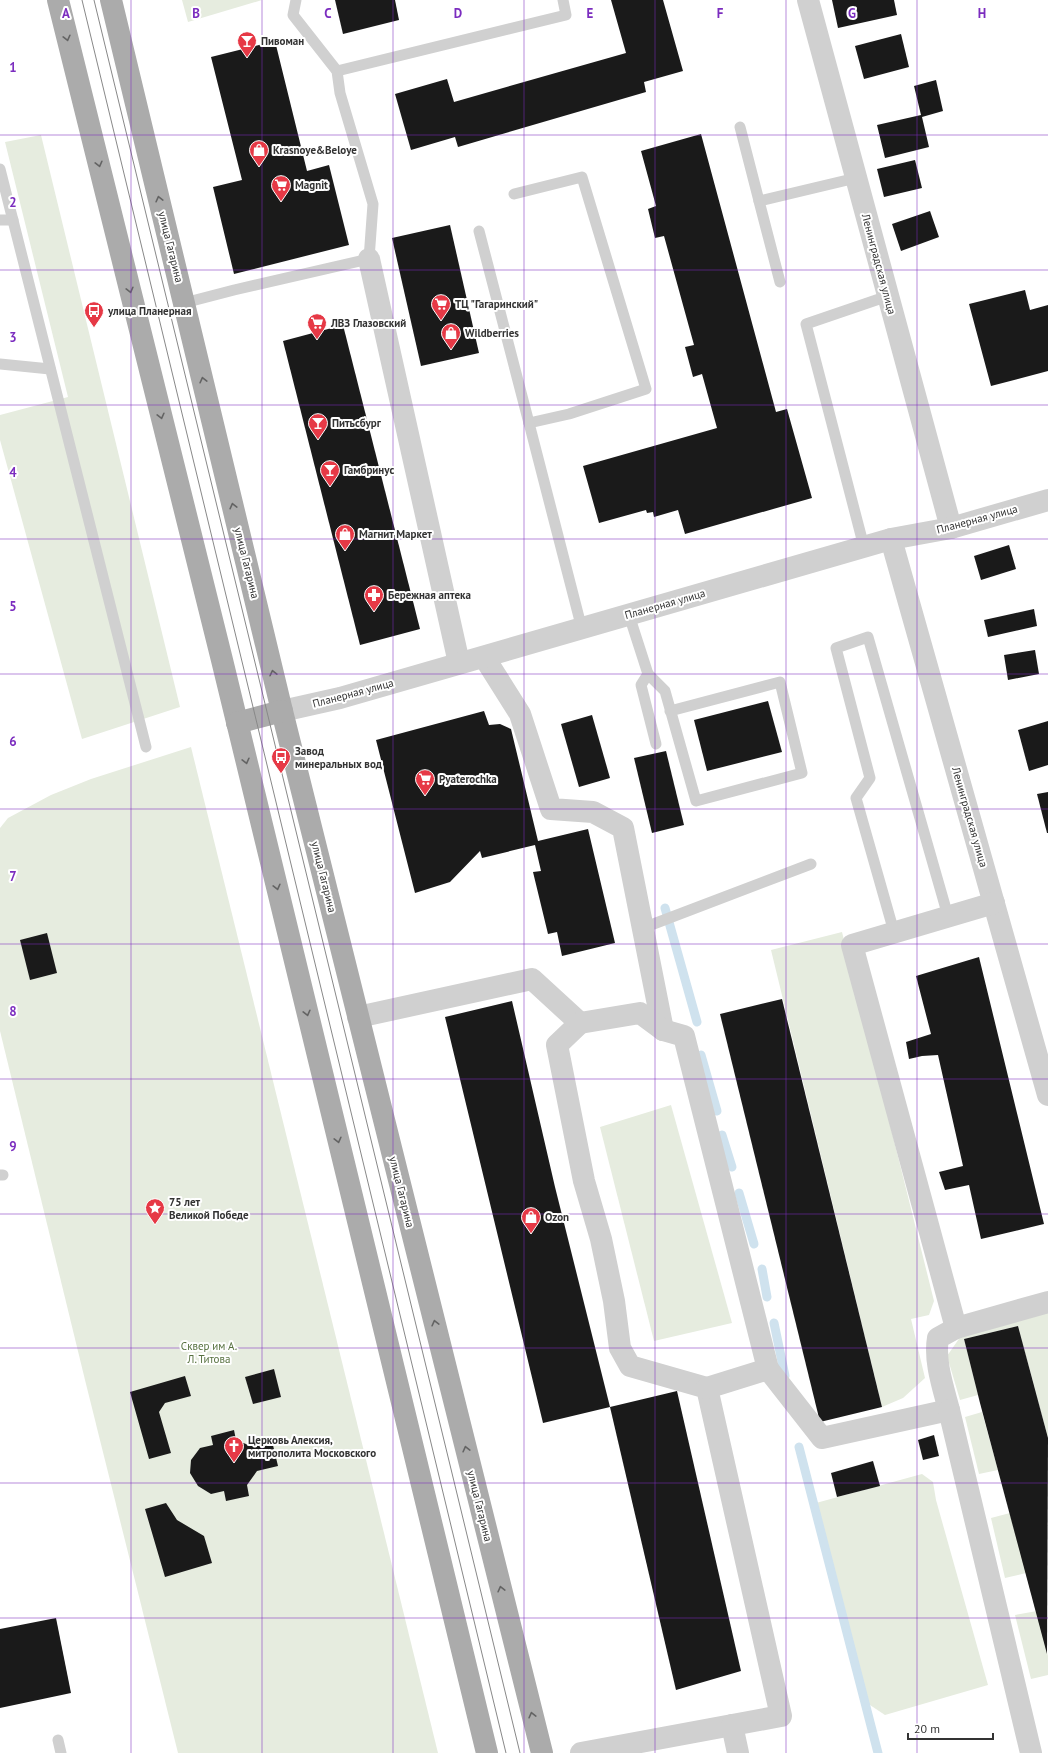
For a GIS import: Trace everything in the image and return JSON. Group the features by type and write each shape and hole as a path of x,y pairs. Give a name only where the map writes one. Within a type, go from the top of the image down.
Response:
{"main road":[{"path":"58,0 237,723 487,1753"},
{"name":"улица Гагарина","path":"112,0 282,711 542,1753"},
{"path":"237,723 282,711"}],"street":[{"name":"Ленинградская улица","path":"808,0 951,528"},
{"path":"369,259 459,663"},
{"name":"Планерная улица","path":"282,711 340,698 891,539 951,528 1048,500"},
{"name":"Ленинградская улица","path":"891,539 1048,1096"},
{"path":"484,657 520,714 551,809 593,812 623,828 663,1030"},
{"path":"956,1328 852,945 994,903"},
{"path":"358,1016 532,978 580,1023"},
{"path":"768,1369 707,1388 630,1366 620,1348 612,1293 601,1239 584,1181 557,1045 580,1023 640,1013 663,1030 684,1036 768,1369 822,1438 949,1410"},
{"path":"1031,1753 943,1385 937,1348 938,1338 956,1328 1048,1302"},
{"path":"581,1753 781,1716 707,1388"},
{"path":"732,1725 738,1753"}],"lane":[{"path":"184,303 369,259 373,204 340,93 337,71 293,16 296,0"},
{"path":"337,71 566,15 563,0"},
{"path":"740,127 780,282"},
{"path":"0,169 146,747"},
{"path":"514,194 582,177 646,390 569,414 529,423"},
{"path":"759,201 856,178"},
{"path":"0,220 13,220"},
{"path":"479,231 582,628"},
{"path":"864,547 806,324 888,296"},
{"path":"0,364 50,369"},
{"path":"629,615 648,674 665,691 670,711 696,800 802,773 780,682 670,711"},
{"path":"894,932 856,798 870,778 836,648 868,637 948,916"},
{"path":"648,674 641,685 656,744"},
{"path":"643,928 811,864"},
{"path":"58,1740 61,1753"}],"green space":[{"path":"182,0 262,0 188,22"},
{"path":"41,135 180,707 82,739 0,440 0,415 68,397 5,142"},
{"name":"Сквер им А. Л. Титова","path":"191,747 438,1753 178,1753 86,1384 0,1031 0,828 8,818 51,795 91,779"},
{"path":"842,932 934,1301 929,1315 911,1319 925,1378 903,1398 882,1407 771,950"},
{"path":"671,1105 732,1323 654,1341 600,1127"},
{"path":"1048,1312 1048,1438 1018,1326 964,1339 978,1395 960,1400 947,1356 963,1333"},
{"path":"982,1412 998,1470 979,1474 965,1417"},
{"path":"922,1474 933,1482 936,1500 988,1685 885,1715 867,1703 816,1503"},
{"path":"1010,1513 1026,1573 1005,1578 991,1518"},
{"path":"1037,1611 1048,1656 1048,1675 1031,1679 1015,1615"}],"building":[{"path":"335,0 395,0 399,20 343,34"},
{"path":"611,0 663,0 683,71 644,82 646,92 458,147 455,137 411,150 395,94 447,79 454,102 626,53"},
{"path":"832,0 894,0 897,15 838,28"},
{"path":"901,34 909,67 864,79 855,46"},
{"path":"275,41 307,171 329,165 349,245 234,274 213,187 242,180 211,57"},
{"path":"936,80 943,111 922,117 929,147 885,158 877,125 921,115 914,86"},
{"path":"701,134 776,412 787,409 812,498 685,534 678,510 654,517 653,512 647,513 646,510 599,523 583,466 717,428 702,374 693,377 685,347 694,345 664,236 655,238 648,209 656,206 641,151"},
{"path":"915,160 922,188 884,197 877,169"},
{"path":"930,211 939,237 901,251 892,224"},
{"name":"ТЦ \"Гагаринский\"","path":"450,225 479,353 421,366 392,238"},
{"path":"1025,290 1030,310 1048,305 1048,371 991,386 969,304"},
{"path":"343,325 420,629 360,645 283,341"},
{"path":"1009,545 1016,569 981,580 974,556"},
{"path":"1034,609 1037,626 988,637 984,620"},
{"path":"1035,650 1039,674 1008,680 1004,655"},
{"path":"768,701 782,752 707,771 694,720"},
{"path":"484,711 489,725 500,724 511,729 538,841 588,829 615,943 562,956 557,932 548,934 533,872 541,871 535,845 482,858 480,851 450,882 415,893 376,740"},
{"path":"592,715 610,778 579,787 561,724"},
{"path":"1048,721 1048,765 1029,771 1018,730"},
{"path":"666,751 684,825 652,833 634,758"},
{"path":"1048,792 1048,833 1047,833 1037,794"},
{"path":"47,933 57,973 30,980 20,940"},
{"path":"979,957 1044,1224 981,1239 969,1185 945,1190 939,1172 963,1166 938,1055 909,1059 906,1042 931,1034 916,976"},
{"path":"782,999 882,1407 820,1422 720,1014"},
{"path":"512,1001 555,1187 610,1407 543,1423 445,1017"},
{"path":"1018,1326 1048,1438 1047,1654 964,1339"},
{"path":"274,1369 281,1397 253,1404 245,1377"},
{"path":"185,1376 191,1396 165,1403 159,1412 171,1453 149,1459 130,1392"},
{"path":"677,1391 741,1671 676,1690 610,1407"},
{"name":"Церковь Алексия, митрополита Московского","path":"234,1430 236,1440 251,1446 272,1441 278,1466 257,1471 247,1485 249,1496 226,1501 224,1491 211,1494 198,1486 190,1473 191,1460 200,1448 213,1445 211,1436"},
{"path":"934,1435 939,1456 923,1460 918,1440"},
{"path":"873,1461 880,1486 837,1497 831,1473"},
{"path":"166,1503 177,1520 204,1536 212,1563 165,1577 145,1509"},
{"path":"56,1618 71,1693 0,1708 0,1629"}],"waterway":[{"path":"665,908 697,1022"},
{"path":"701,1055 717,1111"},
{"path":"722,1135 732,1167"},
{"path":"739,1193 754,1244"},
{"path":"762,1269 767,1297"},
{"path":"774,1323 785,1376"},
{"path":"799,1447 878,1753"}],"tram line":[{"path":"82,0 506,1753"},
{"path":"94,0 520,1753"}],"place":[{"name":"Пивоман","path":"247,58"},
{"name":"Krasnoye&Beloye","path":"259,167"},
{"name":"Magnit","path":"281,202"},
{"name":"ТЦ \"Гагаринский\"","path":"441,321"},
{"name":"улица Планерная","path":"94,328"},
{"name":"ЛВЗ Глазовский","path":"317,340"},
{"name":"Wildberries","path":"451,350"},
{"name":"Питьсбург","path":"318,440"},
{"name":"Гамбринус","path":"330,487"},
{"name":"Магнит Маркет","path":"345,551"},
{"name":"Бережная аптека","path":"374,612"},
{"name":"Завод минеральных вод","path":"281,774"},
{"name":"Pyaterochka","path":"425,796"},
{"name":"75 лет Великой Победе","path":"155,1225"},
{"name":"Ozon","path":"531,1234"},
{"name":"Церковь Алексия, митрополита Московского","path":"234,1463"}]}
